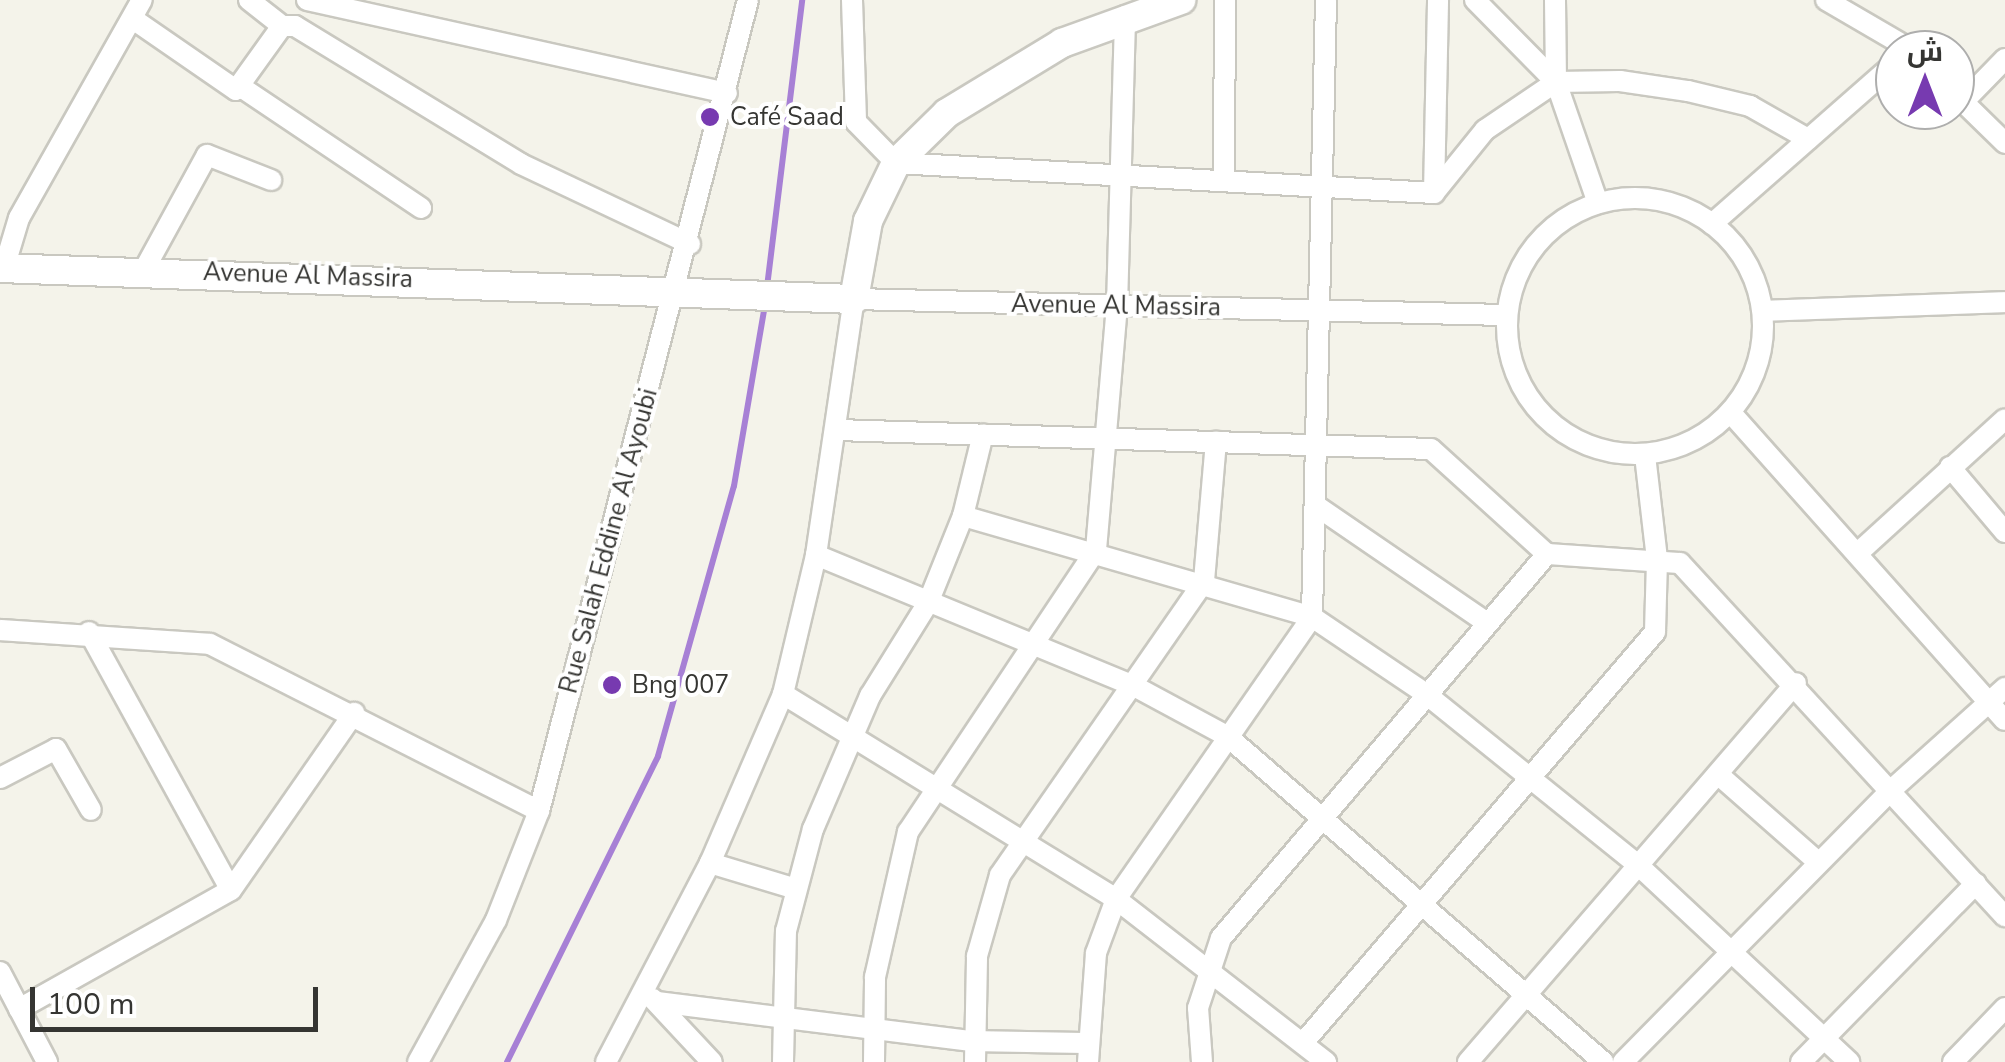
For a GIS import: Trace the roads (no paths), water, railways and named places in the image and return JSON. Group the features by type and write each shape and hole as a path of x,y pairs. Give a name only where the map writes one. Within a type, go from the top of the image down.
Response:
{"street":[{"path":"250,0 282,26 296,26 521,164 690,244"},
{"path":"307,0 728,93"},
{"name":"Rue Salah Eddine Al Ayoubi","path":"418,1062 496,920 539,811 690,244 748,0"},
{"path":"852,0 856,122 896,162 1434,193"},
{"path":"606,1062 650,996 784,694 816,556 868,221 896,162 986,88 1125,16 1181,0"},
{"path":"1224,178 1226,0"},
{"path":"650,996 871,1027 972,1052 1086,1053 1096,953 1116,898 1312,618 1324,311 1326,0"},
{"path":"1434,193 1438,0"},
{"path":"1475,0 1556,82"},
{"path":"1556,0 1556,82 1598,203"},
{"path":"1826,0 1877,30"},
{"path":"2,268 19,218 137,9 241,87 421,208"},
{"path":"874,1062 871,1027 891,881 934,786 1037,646 1096,550 1116,306 1125,16"},
{"path":"241,87 282,26"},
{"path":"1975,84 2005,59"},
{"path":"1712,224 1875,80"},
{"path":"1434,193 1486,130 1556,82 1688,91 1750,106 1808,139"},
{"path":"1975,114 2005,143"},
{"path":"144,270 206,154 271,180"},
{"path":"1638,198 1677,205 1712,224 1754,277 1763,311 1751,382 1731,413 1691,441 1644,455 1600,450 1560,431 1529,400 1510,359 1506,315 1535,245 1598,203 1638,198"},
{"name":"Avenue Al Massira","path":"2,268 144,270 726,296 1506,315"},
{"path":"1763,311 2005,302"},
{"path":"1731,413 2005,720"},
{"path":"1858,552 2005,419"},
{"path":"837,430 1317,444 1440,454 1547,554 1657,559 1688,571 1796,683 1889,792 2005,916"},
{"path":"783,1062 781,1016 796,889 852,733 928,602 962,516 983,434"},
{"path":"972,1052 987,914 1022,837 1134,686 1204,581 1216,442"},
{"path":"1303,1044 1532,781 1654,632 1657,559 1644,455"},
{"path":"1950,467 2005,532"},
{"path":"1315,505 1486,622"},
{"path":"962,516 1204,581 1312,618 1426,694 1638,866 1737,950 1850,1062"},
{"path":"1202,1062 1198,1008 1206,965 1322,814 1547,554"},
{"path":"816,556 1134,686 1226,736 1528,991 1604,1062"},
{"path":"0,630 89,632 210,644 539,811"},
{"path":"89,632 231,890"},
{"path":"1468,1062 1720,776 1796,683"},
{"path":"1623,1062 1889,792 2005,688"},
{"path":"784,694 1116,898 1326,1062"},
{"path":"19,1009 231,890 354,714"},
{"path":"0,778 56,750 91,810"},
{"path":"1720,776 1818,862"},
{"path":"710,862 796,889"},
{"path":"1801,1062 1976,883"},
{"path":"0,972 47,1062"},
{"path":"650,996 712,1062"},
{"path":"1952,1062 2005,1008"}],"waterway":[{"path":"767,287 802,0"},
{"path":"507,1062 658,756 734,486 765,304"}],"place":[{"name":"Café Saad","path":"710,117"},
{"name":"Bng 007","path":"612,685"}]}
